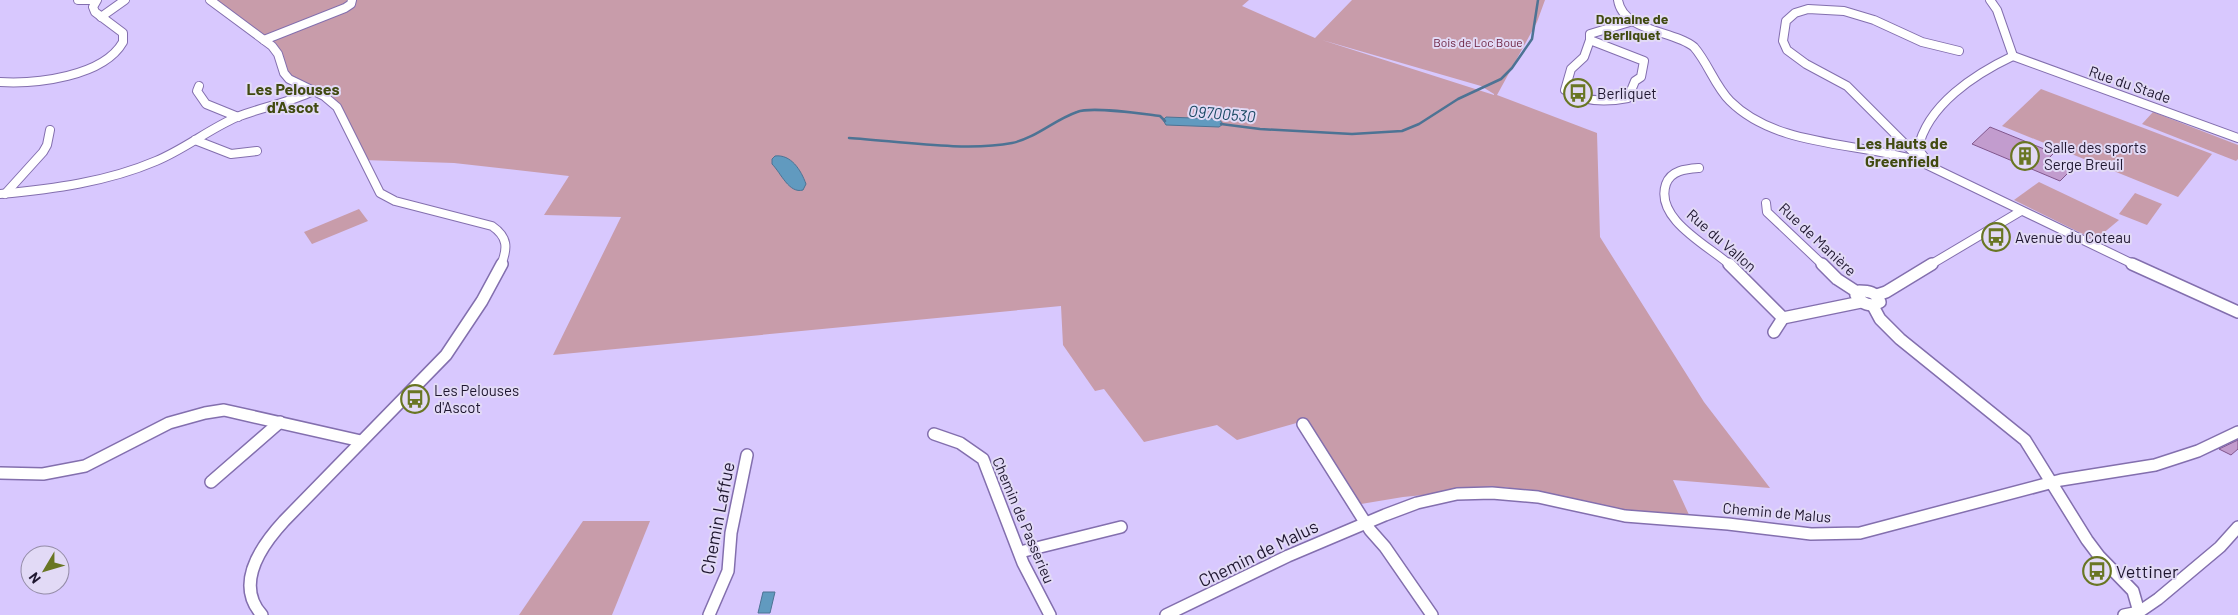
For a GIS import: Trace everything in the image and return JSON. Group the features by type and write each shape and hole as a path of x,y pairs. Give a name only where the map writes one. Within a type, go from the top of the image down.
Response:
{"street":[{"path":"78,0 92,0"},
{"path":"0,82 25,83 56,78 78,72 108,58 122,45 124,38 122,32 93,10 97,0"},
{"path":"101,17 125,0"},
{"path":"210,0 264,40 277,53 286,76 330,100 340,111 380,193 395,201 492,226 502,234 507,248 502,264 457,341 435,367 361,441 272,535 253,565 249,579 249,593 253,604 262,615"},
{"path":"264,40 345,8 351,4 352,0"},
{"path":"1618,0 1620,9 1633,22 1680,37 1692,44 1700,53 1721,92 1736,106 1758,120 1808,139 1839,146 1886,151 1919,161 2181,288 2238,312"},
{"path":"1931,167 1918,149 1918,138 1930,118 1960,91 2001,61 2013,56 1997,10 1990,0"},
{"path":"1931,167 1918,158 1849,87 1834,77 1798,60 1785,48 1781,36 1787,19 1797,11 1819,8 1847,11 1869,18 1920,41 1959,52"},
{"path":"1590,40 1644,61 1641,77 1635,81 1628,98 1585,99 1574,96 1565,90 1571,69 1584,57 1590,40 1590,34 1633,22"},
{"name":"Rue du Stade","path":"2013,56 2238,138"},
{"path":"199,86 198,91 202,100 238,117"},
{"path":"3,194 54,189 121,173 158,160 238,117 302,97 313,91"},
{"path":"3,194 43,152 47,145 50,130"},
{"path":"195,140 231,154 257,152"},
{"name":"Rue du Vallon","path":"1698,168 1679,169 1668,179 1664,189 1667,210 1686,231 1722,258 1749,284 1767,305 1783,318"},
{"name":"Rue de Manière","path":"1766,203 1767,212 1837,279 1857,292"},
{"path":"1774,332 1783,318 1875,300 2021,212"},
{"path":"1861,302 1856,295 1857,292 1866,290 1875,300 1880,319 1900,338 2025,440 2050,483 2099,556 2132,591 2142,613"},
{"path":"0,473 36,476 72,470 85,466 165,424 206,411 224,410 361,441"},
{"path":"211,482 280,422"},
{"path":"1303,424 1366,523 1432,615"},
{"name":"Chemin de Malus","path":"1166,615 1182,609 1288,556 1366,523 1417,503 1457,494 1492,493 1538,497 1626,516 1680,522 1728,524 1811,534 1860,532 1927,517 2065,478 2154,465 2238,432"},
{"name":"Chemin de Passerieu","path":"934,434 971,447 983,459 1037,594 1050,615"},
{"name":"Chemin Laffue","path":"709,615 728,570 731,533 747,455"},
{"path":"1020,552 1121,527"},
{"path":"2124,615 2142,613 2220,547 2238,527"}],"green space":[{"name":"Bois de Loc Boue","path":"210,0 1249,0 1242,6 1315,38 1352,0 1545,0 1537,22 1497,95 1597,133 1600,237 1704,402 1770,488 1673,480 1690,517 1626,512 1505,487 1403,497 1355,505 1300,422 1237,440 1217,425 1144,442 1104,389 1095,391 1063,345 1061,306 553,355 621,217 544,215 569,176 454,163 363,160 337,107 292,81 278,54","holes":["1322,40 1481,86 1494,95"]},
{"path":"2041,89 2212,154 2178,197 2002,126"},
{"path":"2153,112 2238,145 2238,159 2236,161 2142,124"},
{"path":"2039,182 2119,220 2095,240 2014,200"},
{"path":"2135,193 2162,204 2147,225 2119,214"},
{"path":"359,209 368,221 312,244 304,232"},
{"path":"583,521 650,521 612,615 519,615"}],"water":[{"path":"1166,117 1219,119 1223,124 1219,127 1166,125 1163,120"},
{"path":"775,156 791,160 795,164 806,184 803,190 794,189 789,186 772,164 772,159"},
{"path":"763,592 775,592 770,613 758,613"}],"building":[{"name":"Salle des sports Serge Breuil","path":"1990,127 2054,153 2047,160 2072,169 2060,181 1972,144"},
{"path":"2238,440 2238,449 2231,455 2219,449"}],"waterway":[{"name":"O9700530","path":"1221,124 1260,129 1352,134 1402,131 1419,124 1458,99 1501,79 1512,68 1532,39 1538,0"},
{"name":"O9700530","path":"849,138 953,146 1012,143 1021,141 1069,115 1084,110 1117,111 1160,116 1165,121"}],"place":[{"name":"Berliquet","path":"1578,93"},
{"name":"Salle des sports Serge Breuil","path":"2025,156"},
{"name":"Avenue du Coteau","path":"1996,237"},
{"name":"Les Pelouses d'Ascot","path":"415,399"},
{"name":"Vettiner","path":"2097,571"}],"district":[{"name":"Domaine de Berliquet","path":"1632,26"},
{"name":"Les Pelouses d'Ascot","path":"293,97"},
{"name":"Les Hauts de Greenfield","path":"1902,151"}]}
